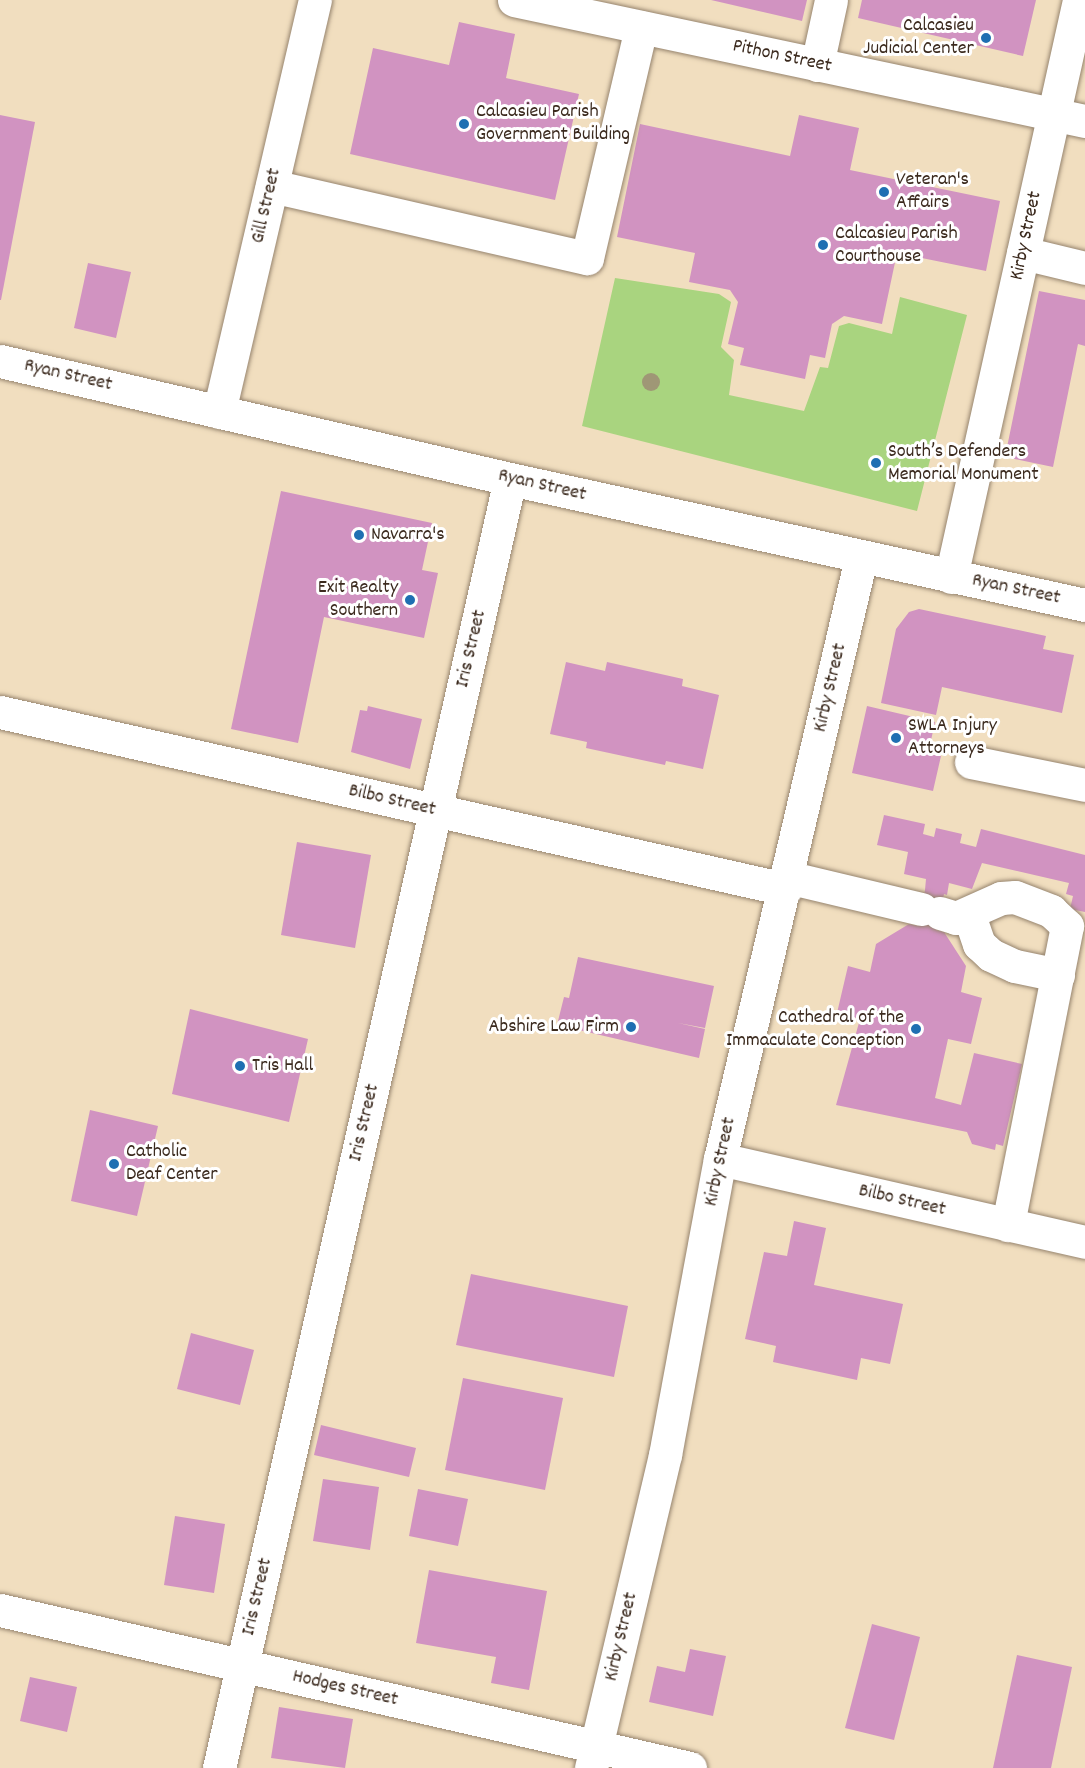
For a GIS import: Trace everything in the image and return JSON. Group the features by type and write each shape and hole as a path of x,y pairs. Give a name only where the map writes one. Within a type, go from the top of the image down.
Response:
{"street":[{"name":"Gill Street","path":"219,412 315,0"},
{"name":"Pithon Street","path":"514,0 1085,122"},
{"path":"817,65 831,0"},
{"name":"Kirby Street","path":"951,577 1079,0"},
{"path":"272,186 587,258 641,27"},
{"path":"1023,253 1085,268"},
{"name":"Ryan Street","path":"0,360 510,479 861,558 1085,605"},
{"name":"Iris Street","path":"219,1768 510,479"},
{"name":"Kirby Street","path":"593,1758 672,1422 720,1159 861,558"},
{"name":"Bilbo Street","path":"0,712 435,810 786,883 943,912"},
{"path":"971,762 1085,785"},
{"path":"943,912 1001,898 1015,897 1052,911 1067,926 1008,1225"},
{"path":"943,912 991,955 1015,966 1058,975"},
{"name":"Bilbo Street","path":"720,1159 1085,1241"},
{"name":"Hodges Street","path":"0,1610 243,1665 593,1758 690,1768"}],"green space":[{"path":"615,278 719,294 731,302 721,347 734,360 729,395 804,411 820,367 828,368 839,326 849,323 892,334 900,297 967,315 917,511 582,426"}],"building":[{"path":"711,0 807,0 802,21"},
{"name":"Calcasieu Judicial Center","path":"862,0 1036,0 1023,56 858,18"},
{"name":"Calcasieu Parish Government Building","path":"459,22 515,34 506,78 579,94 555,200 350,154 373,48 449,65"},
{"path":"0,115 35,122 1,300 0,300"},
{"name":"Calcasieu Parish Courthouse","path":"799,115 859,128 850,170 1000,201 986,271 897,253 882,324 844,316 832,324 825,358 810,355 805,379 740,365 744,348 728,344 738,302 730,290 689,282 695,253 617,237 640,124 790,156"},
{"path":"88,263 131,272 116,338 74,328"},
{"path":"1039,291 1085,300 1085,346 1078,344 1053,467 1005,457"},
{"path":"281,491 432,523 422,570 438,573 424,638 324,617 298,743 231,729"},
{"path":"919,609 1046,636 1043,649 1074,655 1062,713 942,687 936,715 881,703 896,629 909,612"},
{"path":"566,662 605,671 607,662 683,679 682,686 719,695 703,769 666,761 665,765 586,748 587,742 550,734"},
{"path":"368,706 422,719 410,769 351,752 360,710 367,711"},
{"name":"SWLA Injury Attorneys","path":"867,706 935,722 928,754 941,756 933,791 852,773"},
{"name":"Cathedral of the Immaculate Conception","path":"884,815 925,824 923,834 934,837 936,828 962,834 960,843 976,847 981,829 1085,855 1085,912 1070,909 1073,896 1066,894 1069,883 982,863 972,889 949,883 947,895 944,894 936,930 944,932 966,966 961,992 982,998 971,1044 948,1039 935,1098 961,1105 974,1053 1022,1064 1003,1146 996,1144 995,1150 972,1144 967,1132 836,1105 860,1019 837,1013 848,966 870,972 876,944 909,924 918,926 925,890 926,879 904,874 908,852 877,845"},
{"path":"297,842 371,855 355,948 281,935"},
{"path":"578,957 714,986 705,1028 678,1023 705,1029 699,1058 557,1025 564,997 569,998"},
{"name":"Tris Hall","path":"190,1009 308,1039 289,1122 172,1094"},
{"name":"Catholic Deaf Center","path":"90,1110 158,1126 137,1216 71,1201"},
{"path":"794,1221 826,1228 814,1285 903,1304 890,1364 861,1358 857,1380 773,1362 776,1346 745,1339 764,1252 787,1256"},
{"path":"471,1274 628,1306 614,1377 456,1345"},
{"path":"191,1333 254,1350 240,1405 177,1389"},
{"path":"463,1378 563,1398 545,1490 445,1470"},
{"path":"321,1425 416,1448 409,1477 314,1455"},
{"path":"323,1479 379,1487 370,1550 313,1541"},
{"path":"418,1489 468,1499 458,1546 409,1536"},
{"path":"175,1516 225,1524 214,1593 164,1585"},
{"path":"429,1570 547,1591 529,1690 491,1683 496,1657 416,1643"},
{"path":"872,1624 920,1637 894,1740 845,1728"},
{"path":"690,1649 726,1656 713,1716 649,1702 657,1666 685,1672"},
{"path":"1017,1655 1072,1667 1051,1768 993,1768"},
{"path":"30,1677 77,1687 67,1732 20,1721"},
{"path":"279,1707 353,1719 345,1768 271,1758"}],"place":[{"name":"Calcasieu Judicial Center","path":"986,38"},
{"name":"Calcasieu Parish Government Building","path":"464,124"},
{"name":"Veteran's Affairs","path":"884,192"},
{"name":"Calcasieu Parish Courthouse","path":"823,245"},
{"name":"South’s Defenders Memorial Monument","path":"876,463"},
{"name":"Navarra's","path":"359,535"},
{"name":"Exit Realty Southern","path":"410,600"},
{"name":"SWLA Injury Attorneys","path":"896,738"},
{"name":"Abshire Law Firm","path":"631,1027"},
{"name":"Cathedral of the Immaculate Conception","path":"916,1029"},
{"name":"Tris Hall","path":"240,1066"},
{"name":"Catholic Deaf Center","path":"114,1164"}]}
